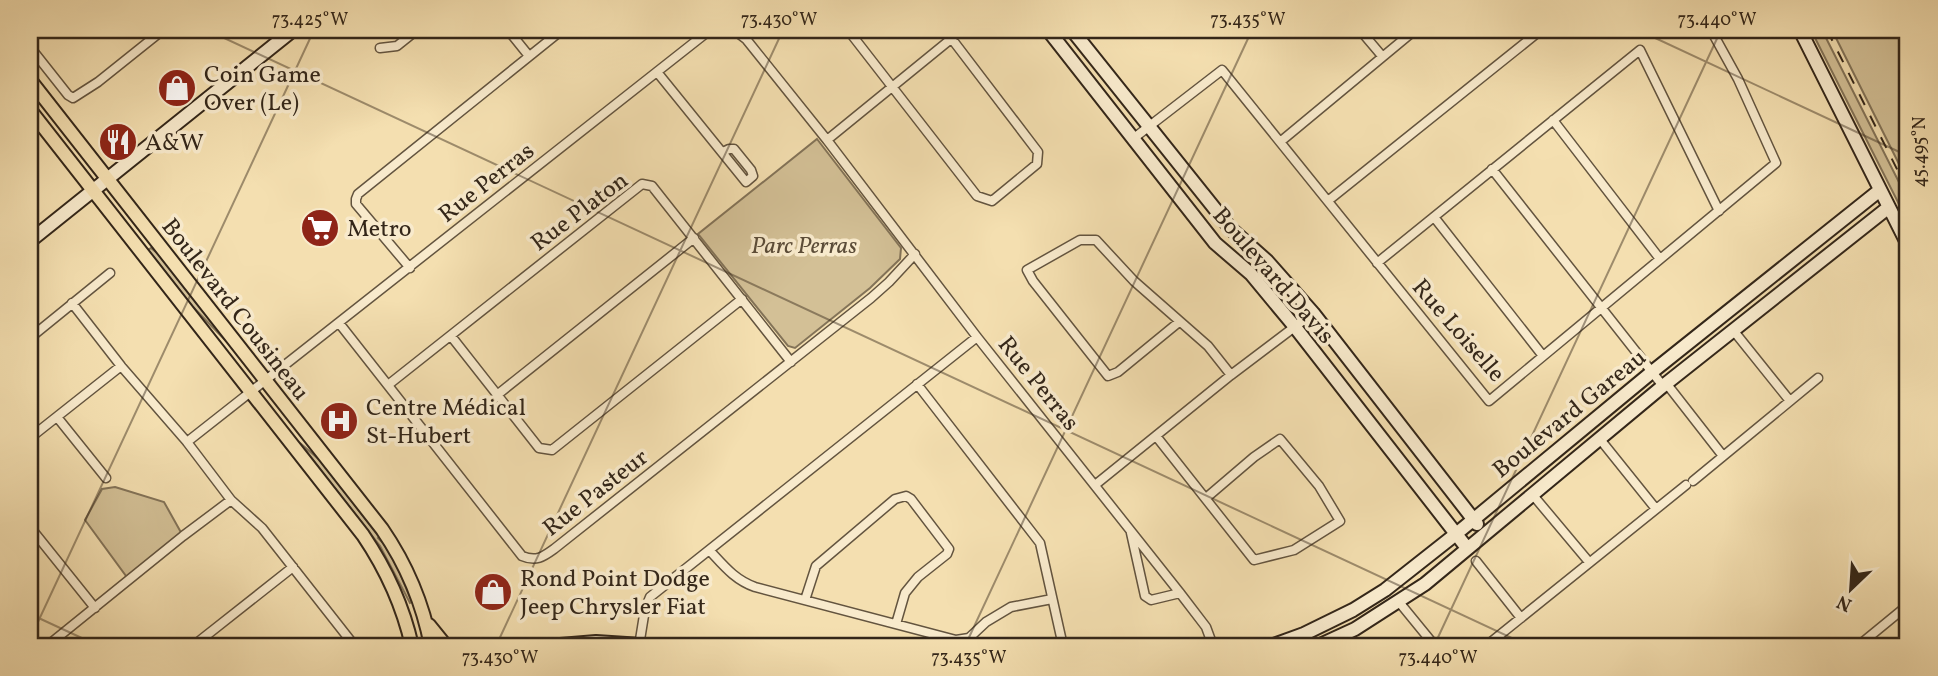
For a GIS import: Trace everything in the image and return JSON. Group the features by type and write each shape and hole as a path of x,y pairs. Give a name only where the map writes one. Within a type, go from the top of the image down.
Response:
{"main road":[{"name":"Boulevard Cousineau","path":"30,80 387,537 410,579 431,646"},
{"name":"Boulevard Cousineau","path":"30,110 363,534 379,559 399,601 412,646"},
{"path":"424,619 446,646"}],"street":[{"path":"30,36 36,30"},
{"path":"30,47 73,98 98,82 163,30"},
{"path":"30,241 293,30"},
{"path":"380,48 397,46 417,30"},
{"path":"508,30 529,56"},
{"path":"410,268 356,204 358,194 562,30"},
{"name":"Rue Perras","path":"187,442 710,30"},
{"name":"Rue Perras","path":"734,30 746,39 827,140 977,337 1180,593 1206,627 1213,646"},
{"path":"848,30 977,197 992,201 1037,164 1038,152 945,30"},
{"path":"827,140 962,30"},
{"name":"Boulevard Davis","path":"1048,30 1215,243 1251,274 1295,327 1467,548"},
{"name":"Boulevard Davis","path":"1072,30 1231,229 1267,261 1313,313 1485,533"},
{"path":"1360,30 1382,56"},
{"path":"1280,142 1415,30"},
{"path":"1329,200 1541,30"},
{"name":"Rue Loiselle","path":"1134,138 1222,70 1489,401 1776,163 1738,79 1711,30"},
{"path":"1800,30 1908,245"},
{"path":"1377,262 1640,50 1719,211"},
{"path":"657,72 723,152"},
{"path":"1553,120 1660,259"},
{"path":"30,133 41,125"},
{"path":"1492,169 1652,372 1723,456"},
{"name":"Rue Platon","path":"388,385 642,184 652,186 791,362"},
{"name":"Boulevard Gareau","path":"1271,646 1304,634 1353,610 1385,590 1880,190"},
{"name":"Boulevard Gareau","path":"1326,644 1426,584 1664,385 1889,207"},
{"path":"1434,216 1543,356"},
{"path":"497,396 694,238"},
{"path":"1179,322 1118,372 1108,376 1027,270 1080,240 1096,240 1134,281 1208,346 1231,375"},
{"name":"Rue Pasteur","path":"339,323 522,556 537,559 554,549 791,362 880,290 915,254"},
{"path":"30,338 110,273"},
{"path":"451,336 539,448 552,450 742,299"},
{"path":"72,303 231,499 262,528 293,567 350,640 341,646"},
{"path":"1096,485 1231,375 1313,313"},
{"path":"1732,330 1790,401"},
{"path":"640,645 650,597 977,337"},
{"path":"30,439 121,366"},
{"path":"1486,646 1818,378"},
{"path":"917,384 1040,542 1063,646"},
{"path":"57,417 106,478"},
{"path":"1156,436 1254,560 1294,550 1340,521 1319,486 1280,439 1254,457 1206,498"},
{"path":"1600,439 1656,509"},
{"path":"1434,506 1453,493"},
{"path":"1532,494 1589,562"},
{"path":"805,600 816,566 895,499 906,496 950,549 918,577 905,593 896,624"},
{"path":"47,646 231,499"},
{"path":"30,527 95,608"},
{"name":"Rue Perras","path":"1131,531 1144,596 1151,600 1180,593"},
{"path":"710,551 742,582 956,640 969,638 986,622 1011,607 1052,599"},
{"path":"1476,561 1521,618"},
{"path":"193,646 293,567"},
{"path":"1399,602 1435,646"},
{"path":"1858,646 1908,605"},
{"path":"548,646 586,642 657,646"}],"green space":[{"path":"1811,30 1822,30 1908,200 1908,222"},
{"path":"1832,30 1902,30 1908,41 1908,182"},
{"name":"Parc Perras","path":"817,139 901,248 900,259 870,288 795,348 788,346 698,234"},
{"path":"151,248 161,256 227,342 193,307 148,250"},
{"path":"300,443 322,462 379,537 397,566 412,602 410,603 380,546"},
{"path":"115,487 164,502 183,536 129,580 85,520 102,489"}],"railway":[{"path":"1827,30 1908,191"}],"place":[{"name":"Coin Game Over (Le)","path":"177,88"},
{"name":"A&W","path":"118,142"},
{"name":"Metro","path":"320,228"},
{"name":"Centre Médical St-Hubert","path":"339,421"},
{"name":"Rond Point Dodge Jeep Chrysler Fiat","path":"493,592"}]}
